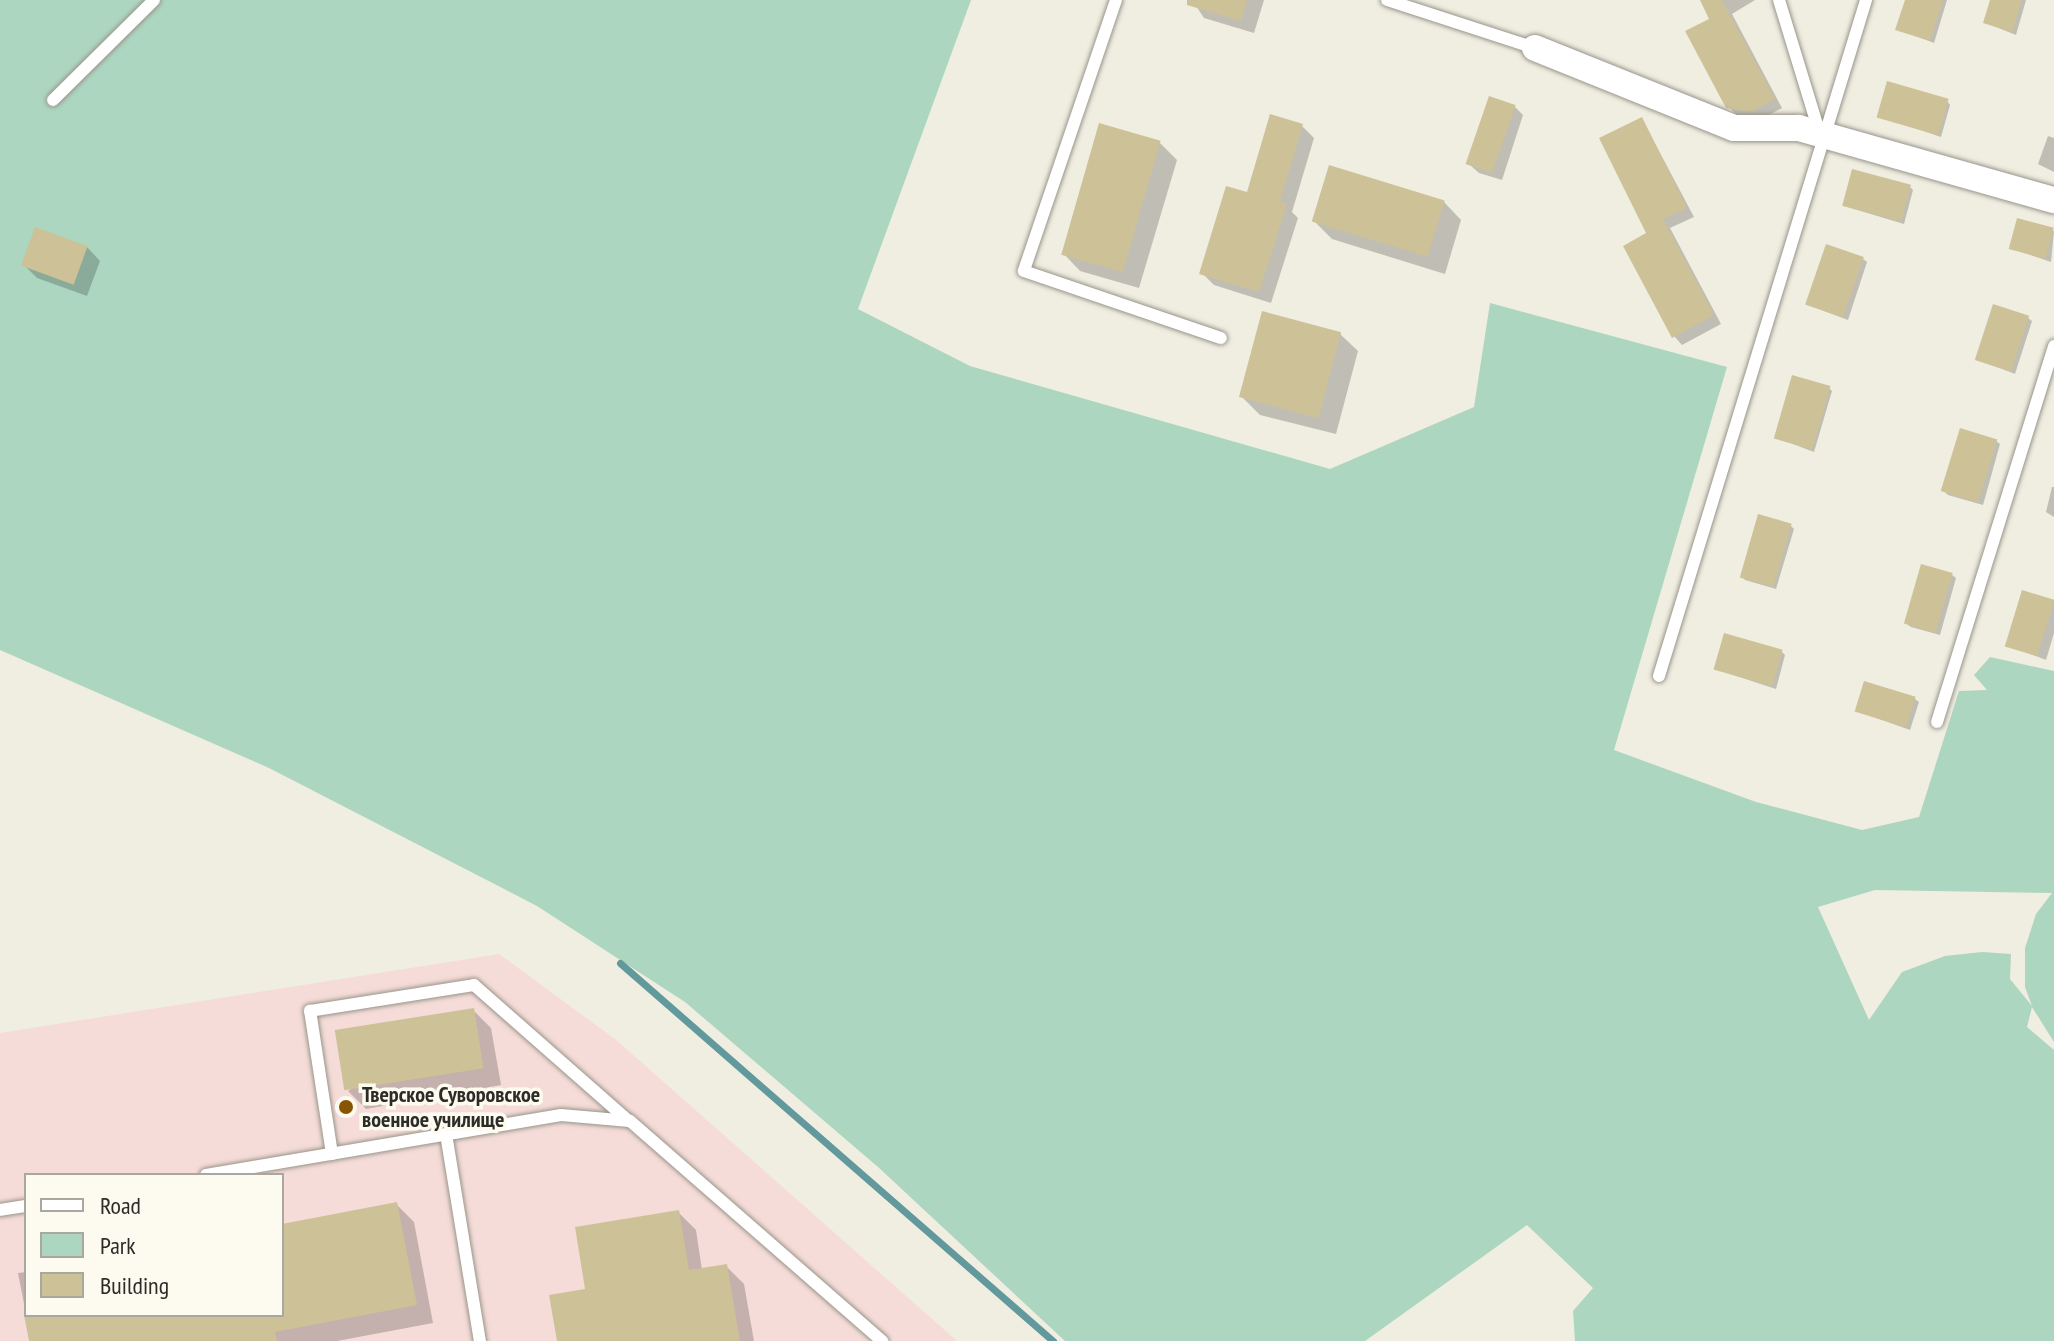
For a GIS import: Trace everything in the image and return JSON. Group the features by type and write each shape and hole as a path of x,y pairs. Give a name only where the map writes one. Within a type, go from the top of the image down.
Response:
{"street":[{"path":"1535,48 1734,128 1799,128 2054,200"}],"lane":[{"path":"53,100 154,0"},
{"path":"1116,0 1024,271 1221,338"},
{"path":"1387,0 1535,48"},
{"path":"1779,0 1824,135"},
{"path":"1659,676 1866,0"},
{"path":"1937,722 2054,346"},
{"path":"332,1154 310,1011 474,985 882,1341"},
{"path":"218,1173 561,1115 630,1121"},
{"path":"446,1134 480,1341"},
{"path":"0,1210 24,1206"}],"shaded area":[{"name":"Тверское Суворовское военное училище","path":"499,954 615,1039 957,1341 0,1341 0,1033"}],"green space":[{"path":"0,0 971,0 858,309 970,366 1330,469 1474,407 1490,303 1727,367 1614,750 1756,802 1862,830 1919,817 1959,691 1987,690 1974,675 1990,657 2054,671 2054,1042 2032,1007 2027,1027 2054,1050 2054,1341 1575,1341 1573,1311 1593,1288 1527,1225 1365,1341 1065,1341 878,1167 685,1002 537,906 269,768 0,650","holes":["1875,890 2052,893 2036,914 2025,948 2025,987 2032,1006 2010,979 2011,954 1982,952 1945,956 1902,972 1869,1020 1818,907"]}],"building":[{"path":"1187,0 1247,0 1241,21 1187,5"},
{"path":"1700,0 1722,0 1775,99 1751,112 1726,108 1685,31 1709,19"},
{"path":"1905,0 1943,0 1930,41 1895,30"},
{"path":"1990,0 2022,0 2012,32 1983,23"},
{"path":"1887,81 1949,99 1938,135 1877,118"},
{"path":"1489,96 1515,105 1492,173 1466,164"},
{"path":"1270,114 1303,124 1280,202 1287,204 1259,292 1199,274 1226,186 1247,192"},
{"path":"1642,117 1687,208 1663,219 1714,315 1672,338 1623,246 1646,233 1599,138"},
{"path":"1099,123 1161,141 1123,272 1061,255"},
{"path":"1329,165 1445,200 1427,257 1312,221"},
{"path":"1852,169 1911,185 1901,221 1842,206"},
{"path":"2017,218 2054,228 2045,259 2009,249"},
{"path":"35,227 88,246 74,285 21,266"},
{"path":"1826,244 1864,257 1843,318 1805,305"},
{"path":"1993,304 2029,316 2011,372 1975,360"},
{"path":"1262,311 1341,332 1318,418 1239,397"},
{"path":"1792,375 1830,386 1812,449 1774,438"},
{"path":"1960,428 1997,439 1978,503 1941,491"},
{"path":"1758,514 1792,524 1773,587 1740,577"},
{"path":"1921,564 1953,573 1936,633 1904,624"},
{"path":"2022,590 2054,600 2037,656 2005,646"},
{"path":"1724,633 1783,650 1772,686 1714,670"},
{"path":"1864,681 1916,697 1906,727 1855,712"},
{"path":"474,1008 484,1068 344,1090 335,1030"},
{"path":"397,1202 417,1305 275,1332 277,1341 29,1341 24,1317 284,1317 284,1224"},
{"path":"679,1210 689,1270 727,1264 740,1341 557,1341 549,1295 585,1289 575,1227"}],"waterway":[{"path":"620,963 1053,1341"}],"place":[{"name":"Тверское Суворовское военное училище","path":"346,1107"}]}
